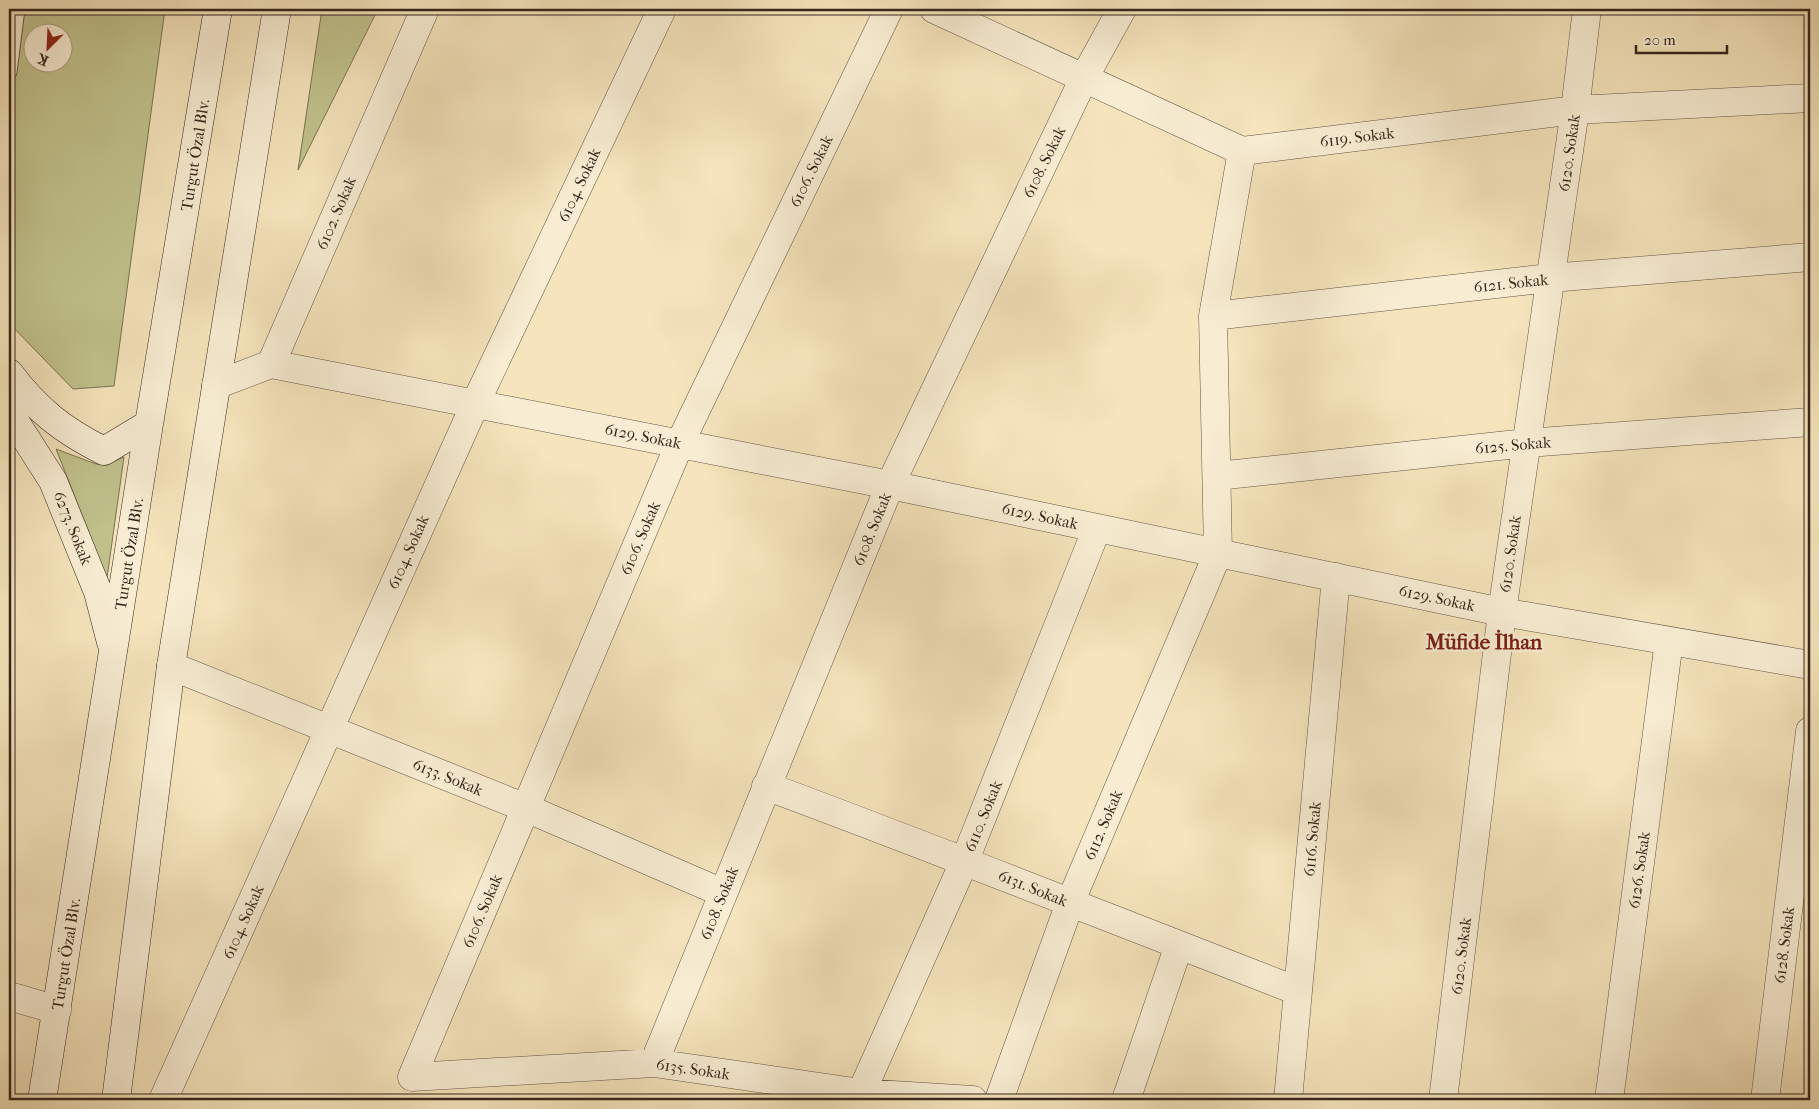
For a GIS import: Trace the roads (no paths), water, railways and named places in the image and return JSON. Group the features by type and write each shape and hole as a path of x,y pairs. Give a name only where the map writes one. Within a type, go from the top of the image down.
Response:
{"street":[{"name":"Turgut Özal Blv.","path":"42,1100 149,424 218,9"},
{"path":"116,1100 172,666 277,9"},
{"name":"6102. Sokak","path":"271,364 425,9"},
{"name":"6104. Sokak","path":"163,1100 476,402 662,9"},
{"name":"6106. Sokak","path":"412,1077 680,443 889,9"},
{"path":"934,9 1242,151 1213,316 1218,553"},
{"name":"6108. Sokak","path":"654,1063 890,485 1084,78 1122,9"},
{"name":"6120. Sokak","path":"1443,1100 1502,612 1575,110 1587,9"},
{"name":"6119. Sokak","path":"1242,151 1575,110 1810,98"},
{"name":"6121. Sokak","path":"1213,316 1550,278 1810,257"},
{"path":"216,385 271,364"},
{"name":"6129. Sokak","path":"271,364 476,402 890,485 1502,612 1810,665"},
{"path":"9,373 28,398 71,435 104,451 149,424"},
{"name":"6273. Sokak","path":"9,412 54,481 98,592 114,654"},
{"name":"6125. Sokak","path":"1217,476 1527,442 1810,422"},
{"name":"6110. Sokak","path":"860,1097 965,860 1097,528"},
{"name":"6112. Sokak","path":"999,1100 1070,903 1218,553"},
{"name":"6116. Sokak","path":"1288,1100 1336,578"},
{"name":"6126. Sokak","path":"1608,1100 1670,641"},
{"name":"6133. Sokak","path":"172,666 526,808 723,893"},
{"name":"6128. Sokak","path":"1764,1100 1810,731"},
{"name":"6131. Sokak","path":"766,786 965,860 1070,903 1298,991"},
{"path":"1126,1100 1179,945"},
{"path":"9,996 57,1010"},
{"name":"6135. Sokak","path":"412,1077 654,1063 860,1097 973,1100"}],"lane":[{"path":"9,72 17,9"}],"district":[{"name":"Müfide İlhan","path":"1484,642"}]}
